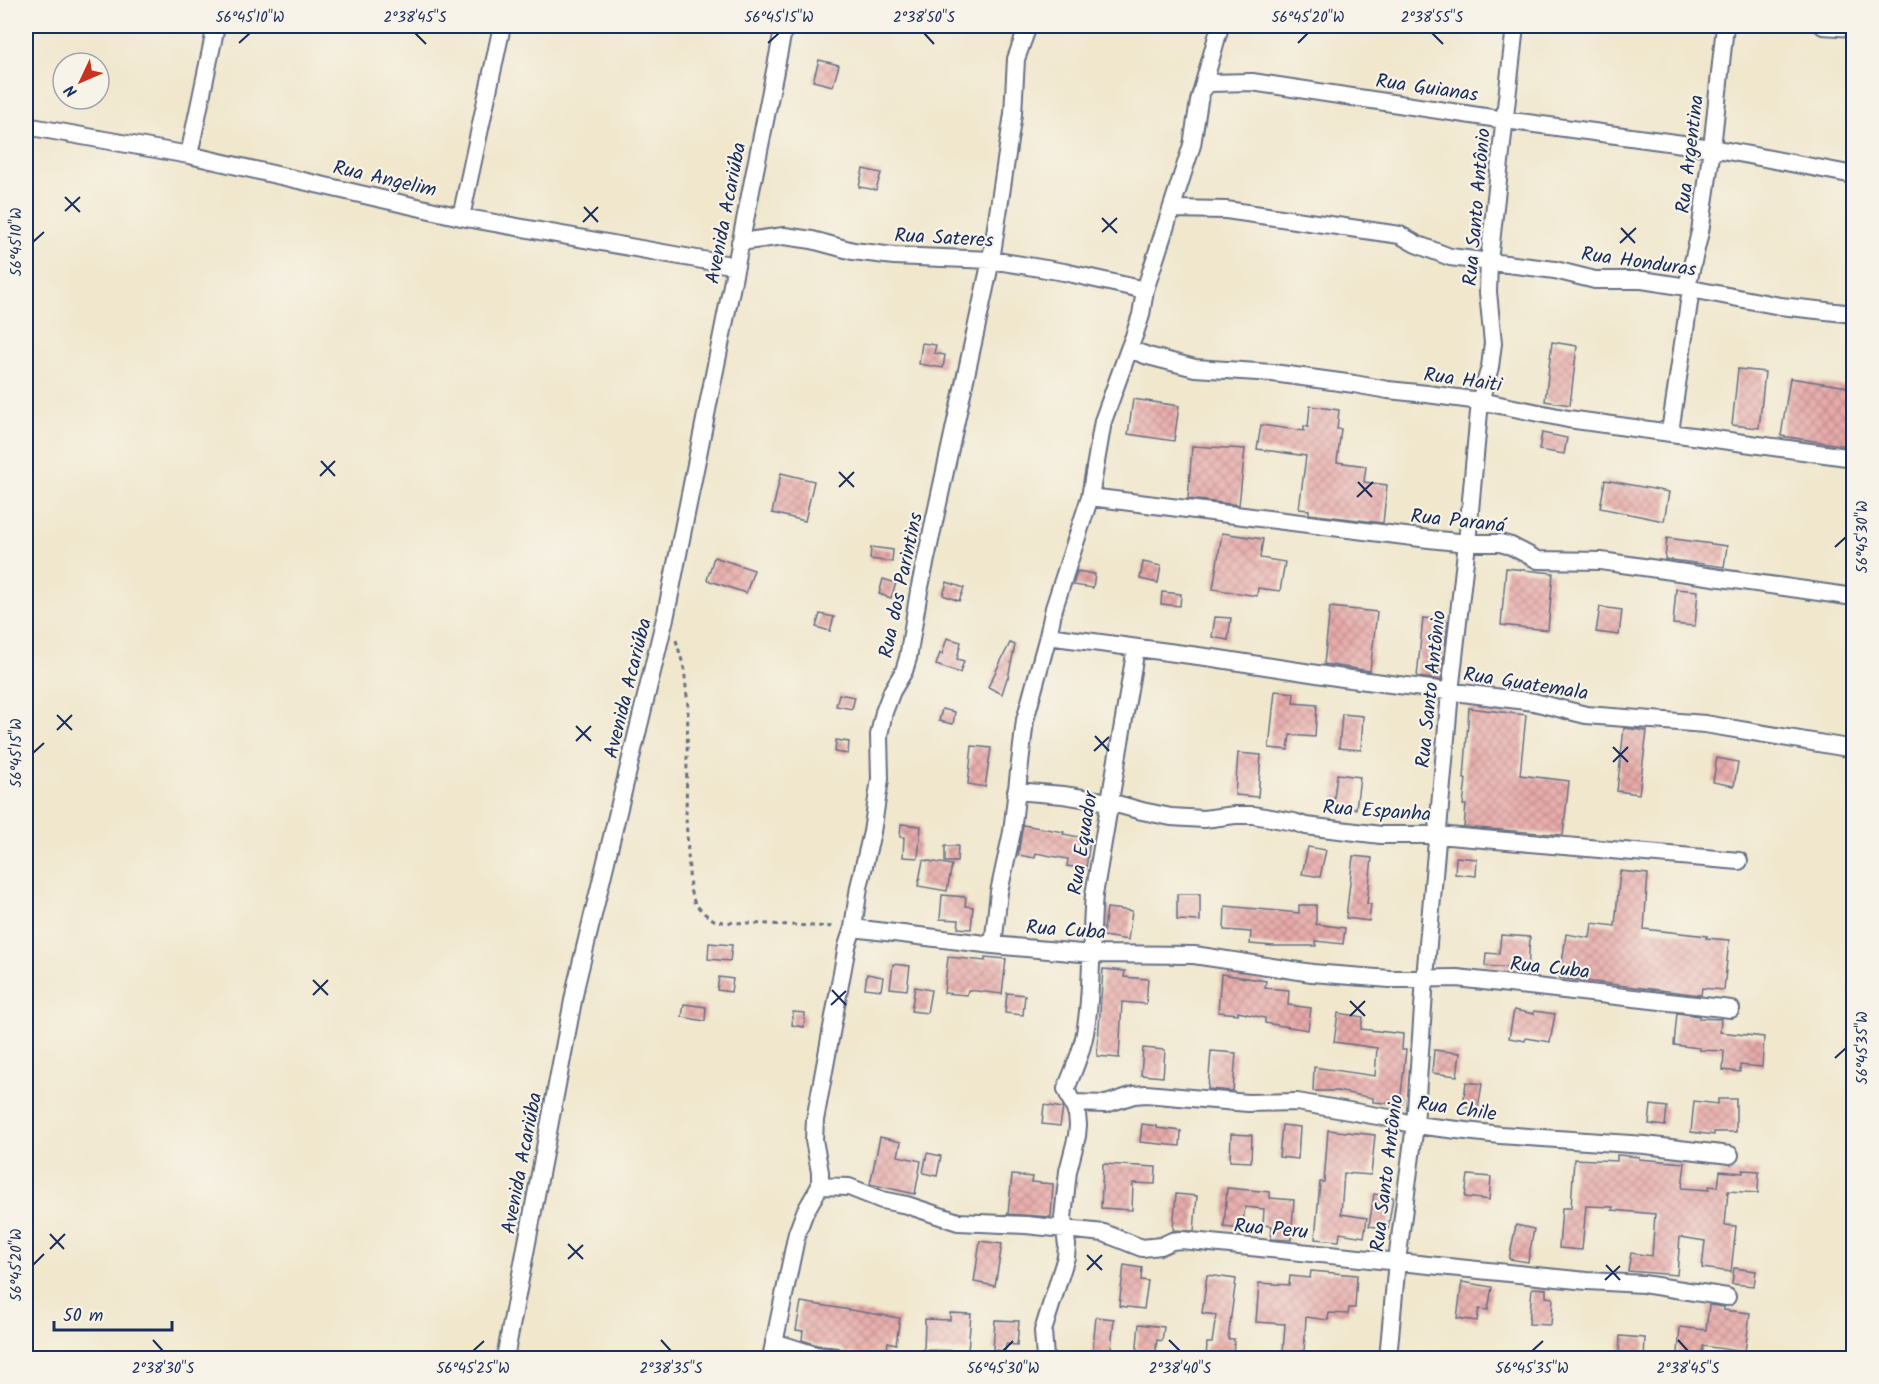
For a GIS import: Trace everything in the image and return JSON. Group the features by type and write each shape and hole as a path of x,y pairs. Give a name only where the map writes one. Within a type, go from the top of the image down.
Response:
{"street":[{"path":"189,155 216,26"},
{"path":"461,217 502,26"},
{"name":"Avenida Acariúba","path":"505,1359 576,985 666,614 783,26"},
{"name":"Rua dos Parintins","path":"820,1186 820,1172 814,1140 815,1120 880,779 879,735 888,701 904,671 908,658 920,591 991,260 1013,114 1016,59 1028,26"},
{"path":"993,945 999,892 1012,832 1025,720 1065,570 1090,497 1103,421 1141,315 1145,290 1192,145 1202,90 1220,26"},
{"name":"Rua Santo Antônio","path":"1388,1359 1397,1261 1415,1125 1437,835 1480,401 1490,367 1493,343 1488,292 1489,261 1515,26"},
{"name":"Rua Argentina","path":"1670,432 1689,288 1700,232 1712,147 1725,26"},
{"path":"1823,26 1854,28"},
{"name":"Rua Guianas","path":"1202,90 1209,83 1252,82 1505,120 1712,147 1854,175"},
{"name":"Rua Angelim","path":"26,126 189,155 461,217 736,267"},
{"name":"Rua Honduras","path":"1173,209 1226,210 1400,235 1450,257 1555,270 1595,280 1642,280 1780,306 1854,314"},
{"name":"Rua Sateres","path":"740,242 784,236 894,256 991,260 1064,272 1145,290"},
{"name":"Rua Haiti","path":"1129,349 1195,368 1273,373 1480,401 1568,418 1761,447 1854,458"},
{"name":"Rua Paraná","path":"1090,497 1467,543 1500,543 1538,560 1600,561 1854,597"},
{"name":"Rua Guatemala","path":"1048,636 1213,657 1343,678 1534,702 1586,715 1705,724 1854,749"},
{"name":"Rua Equador","path":"1045,1359 1043,1331 1064,1266 1067,1245 1064,1218 1068,1171 1077,1136 1077,1114 1066,1089 1078,1059 1086,1028 1094,895 1136,648"},
{"name":"Rua Espanha","path":"1016,791 1109,802 1171,817 1203,819 1253,815 1278,818 1306,826 1367,833 1437,835 1739,861"},
{"name":"Rua Cuba","path":"853,928 1092,954 1194,955 1312,974 1390,979 1469,979 1731,1009"},
{"name":"Rua Chile","path":"1073,1103 1106,1104 1134,1095 1146,1094 1248,1103 1297,1102 1389,1118 1415,1125 1500,1135 1646,1144 1730,1155"},
{"path":"820,1186 805,1212 797,1233 772,1350 837,1359"},
{"name":"Rua Peru","path":"820,1186 849,1187 882,1200 907,1205 958,1222 984,1222 1104,1233 1142,1248 1161,1246 1181,1240 1587,1281 1643,1284 1727,1297"}],"path":[{"path":"666,614 679,646 688,706 686,816 690,890 695,904 714,920 723,922 853,928"}],"building":[{"path":"819,60 839,65 833,86 813,81"},
{"path":"863,169 881,173 876,190 859,187"},
{"path":"1552,342 1577,346 1570,405 1545,401"},
{"path":"922,343 936,345 934,353 945,355 943,368 919,364"},
{"path":"1738,369 1765,372 1759,428 1732,425"},
{"path":"1790,378 1854,388 1854,447 1781,436"},
{"path":"1133,399 1179,406 1174,441 1128,434"},
{"path":"1310,406 1339,410 1337,429 1341,429 1337,462 1366,466 1364,482 1387,485 1383,523 1309,514 1309,510 1299,509 1306,456 1257,449 1261,425 1304,431 1304,426 1308,427"},
{"path":"1542,433 1567,438 1564,454 1539,450"},
{"path":"1192,446 1245,449 1239,505 1188,499"},
{"path":"781,473 814,481 805,521 772,513"},
{"path":"1605,480 1669,492 1664,521 1600,508"},
{"path":"1222,533 1263,539 1260,558 1285,562 1280,591 1258,588 1257,596 1213,589"},
{"path":"1667,538 1727,546 1724,567 1665,559"},
{"path":"871,547 893,550 892,562 870,559"},
{"path":"714,557 754,570 746,593 707,580"},
{"path":"1143,562 1161,566 1158,583 1140,579"},
{"path":"1506,568 1553,573 1548,630 1501,625"},
{"path":"1077,571 1095,574 1093,588 1073,585"},
{"path":"883,579 896,583 891,598 879,594"},
{"path":"947,582 964,588 959,601 943,595"},
{"path":"1676,589 1698,591 1695,626 1673,624"},
{"path":"1162,592 1181,594 1180,606 1161,604"},
{"path":"1330,607 1377,612 1370,671 1324,664"},
{"path":"1600,607 1622,610 1619,635 1596,632"},
{"path":"820,614 834,617 830,631 816,627"},
{"path":"1215,617 1231,618 1228,640 1212,637"},
{"path":"1423,618 1448,621 1441,680 1417,677"},
{"path":"947,638 961,642 957,659 964,661 960,673 936,665"},
{"path":"1010,643 1015,645 1002,694 988,687"},
{"path":"1275,691 1294,693 1293,703 1317,705 1315,737 1290,735 1288,750 1269,748"},
{"path":"839,694 855,697 852,709 836,706"},
{"path":"1469,708 1526,715 1520,775 1569,781 1563,835 1464,827 1466,805 1463,805 1466,779 1464,779"},
{"path":"942,709 955,712 953,724 939,721"},
{"path":"1342,714 1363,716 1361,750 1339,748"},
{"path":"1624,728 1647,731 1639,794 1617,791"},
{"path":"836,740 849,742 848,754 835,752"},
{"path":"972,746 991,748 985,787 968,784"},
{"path":"1238,753 1261,755 1258,797 1235,795"},
{"path":"1717,758 1738,762 1734,786 1713,782"},
{"path":"1337,774 1360,777 1356,809 1333,806"},
{"path":"901,824 921,826 918,858 903,857 904,837 900,837"},
{"path":"1023,825 1090,839 1086,869 1067,866 1068,859 1036,853 1035,858 1018,855"},
{"path":"945,846 958,846 957,862 945,862"},
{"path":"1308,847 1326,850 1320,877 1302,874"},
{"path":"1353,856 1372,858 1367,904 1371,904 1369,921 1346,918"},
{"path":"1456,857 1477,859 1476,876 1455,874"},
{"path":"923,860 952,865 947,891 918,886"},
{"path":"1620,871 1648,874 1644,929 1729,940 1724,990 1702,988 1701,995 1560,978 1566,934 1590,938 1592,923 1615,926"},
{"path":"1177,894 1200,894 1200,921 1177,920"},
{"path":"942,895 966,897 965,906 973,907 971,929 958,928 959,920 940,919"},
{"path":"1299,905 1316,905 1316,924 1345,928 1343,944 1316,941 1316,946 1250,944 1251,932 1224,930 1225,906 1299,913"},
{"path":"1107,908 1132,911 1128,940 1103,936"},
{"path":"1501,935 1530,937 1528,969 1485,966 1486,953 1499,954"},
{"path":"709,943 732,945 730,961 708,959"},
{"path":"948,957 985,961 985,957 1006,959 1002,994 968,990 967,995 944,993"},
{"path":"893,964 910,966 907,990 890,988"},
{"path":"1103,969 1125,971 1124,977 1148,979 1146,1004 1122,1002 1119,1058 1097,1056"},
{"path":"867,974 883,977 881,990 865,988"},
{"path":"1221,974 1266,981 1265,988 1289,990 1288,1005 1311,1008 1308,1030 1265,1023 1265,1018 1238,1012 1238,1014 1218,1012"},
{"path":"719,977 733,979 731,992 717,990"},
{"path":"915,987 931,990 927,1013 911,1011"},
{"path":"1007,993 1025,995 1023,1015 1005,1013"},
{"path":"684,1004 706,1007 705,1021 682,1017"},
{"path":"1514,1010 1534,1014 1534,1011 1555,1014 1550,1042 1509,1038"},
{"path":"793,1012 805,1013 804,1027 792,1025"},
{"path":"1338,1013 1363,1017 1361,1029 1403,1034 1402,1050 1406,1050 1400,1104 1373,1102 1373,1098 1337,1091 1313,1091 1314,1067 1375,1076 1377,1048 1334,1042"},
{"path":"1677,1013 1699,1016 1699,1018 1721,1019 1720,1032 1764,1037 1762,1067 1740,1065 1740,1072 1723,1070 1724,1051 1699,1050 1700,1048 1674,1045"},
{"path":"1143,1048 1165,1050 1163,1077 1141,1075"},
{"path":"1434,1050 1460,1053 1457,1076 1432,1073"},
{"path":"1211,1051 1236,1053 1233,1091 1208,1089"},
{"path":"1466,1082 1482,1084 1478,1109 1463,1107"},
{"path":"1718,1099 1736,1099 1736,1132 1714,1132 1714,1135 1691,1132 1694,1101 1718,1104"},
{"path":"1044,1105 1063,1108 1060,1126 1042,1124"},
{"path":"1651,1105 1667,1107 1665,1126 1649,1124"},
{"path":"1142,1124 1181,1131 1180,1146 1140,1142"},
{"path":"1282,1125 1300,1127 1298,1159 1279,1157"},
{"path":"1328,1130 1375,1135 1371,1175 1344,1173 1341,1214 1367,1218 1364,1237 1340,1233 1339,1241 1315,1239 1320,1182 1324,1182"},
{"path":"1231,1134 1252,1135 1251,1162 1230,1161"},
{"path":"880,1137 901,1142 898,1156 921,1161 915,1194 870,1184"},
{"path":"927,1153 941,1156 937,1176 923,1173"},
{"path":"1617,1155 1685,1163 1682,1188 1709,1190 1709,1186 1718,1187 1720,1171 1743,1173 1743,1170 1759,1171 1758,1193 1728,1191 1725,1225 1736,1226 1731,1272 1702,1268 1705,1241 1680,1237 1677,1275 1628,1271 1631,1253 1652,1256 1655,1214 1612,1210 1613,1207 1586,1206 1582,1250 1559,1248 1562,1208 1571,1208 1574,1159 1617,1161"},
{"path":"1103,1164 1156,1167 1155,1184 1133,1183 1132,1210 1101,1208"},
{"path":"1012,1175 1032,1177 1031,1182 1053,1184 1051,1217 1008,1214"},
{"path":"1468,1175 1491,1177 1489,1200 1465,1197"},
{"path":"1227,1188 1270,1192 1270,1198 1294,1200 1291,1240 1271,1239 1272,1226 1263,1225 1264,1209 1245,1207 1242,1229 1224,1227"},
{"path":"1176,1194 1197,1196 1194,1231 1173,1230"},
{"path":"1374,1194 1393,1197 1388,1229 1369,1226"},
{"path":"1516,1225 1534,1229 1528,1262 1509,1259"},
{"path":"980,1241 1002,1244 995,1286 974,1282"},
{"path":"1124,1265 1142,1268 1141,1280 1148,1281 1144,1309 1119,1306"},
{"path":"1734,1268 1756,1271 1754,1286 1732,1284"},
{"path":"1311,1271 1357,1275 1355,1308 1349,1308 1348,1314 1329,1313 1328,1320 1306,1317 1304,1353 1283,1352 1285,1324 1256,1322 1259,1283 1289,1285 1290,1276 1310,1278"},
{"path":"1207,1275 1236,1279 1228,1339 1234,1339 1233,1359 1206,1359 1207,1343 1212,1343 1216,1315 1202,1313"},
{"path":"1462,1282 1492,1287 1488,1310 1479,1309 1477,1321 1457,1318"},
{"path":"1532,1288 1546,1289 1546,1297 1553,1298 1551,1325 1529,1324"},
{"path":"801,1302 900,1318 896,1344 888,1342 886,1359 849,1353 849,1359 847,1359 844,1350 802,1340 803,1331 796,1330"},
{"path":"1709,1305 1724,1307 1724,1310 1750,1313 1745,1352 1703,1346 1702,1355 1678,1353 1680,1327 1706,1330"},
{"path":"950,1313 971,1314 968,1351 924,1350 925,1319 950,1320"},
{"path":"1096,1317 1114,1319 1110,1358 1092,1356"},
{"path":"995,1320 1019,1321 1017,1345 1006,1344 1005,1351 993,1350"},
{"path":"1139,1324 1164,1327 1162,1341 1157,1340 1155,1358 1136,1356"},
{"path":"1620,1336 1645,1338 1644,1359 1619,1357"}]}
